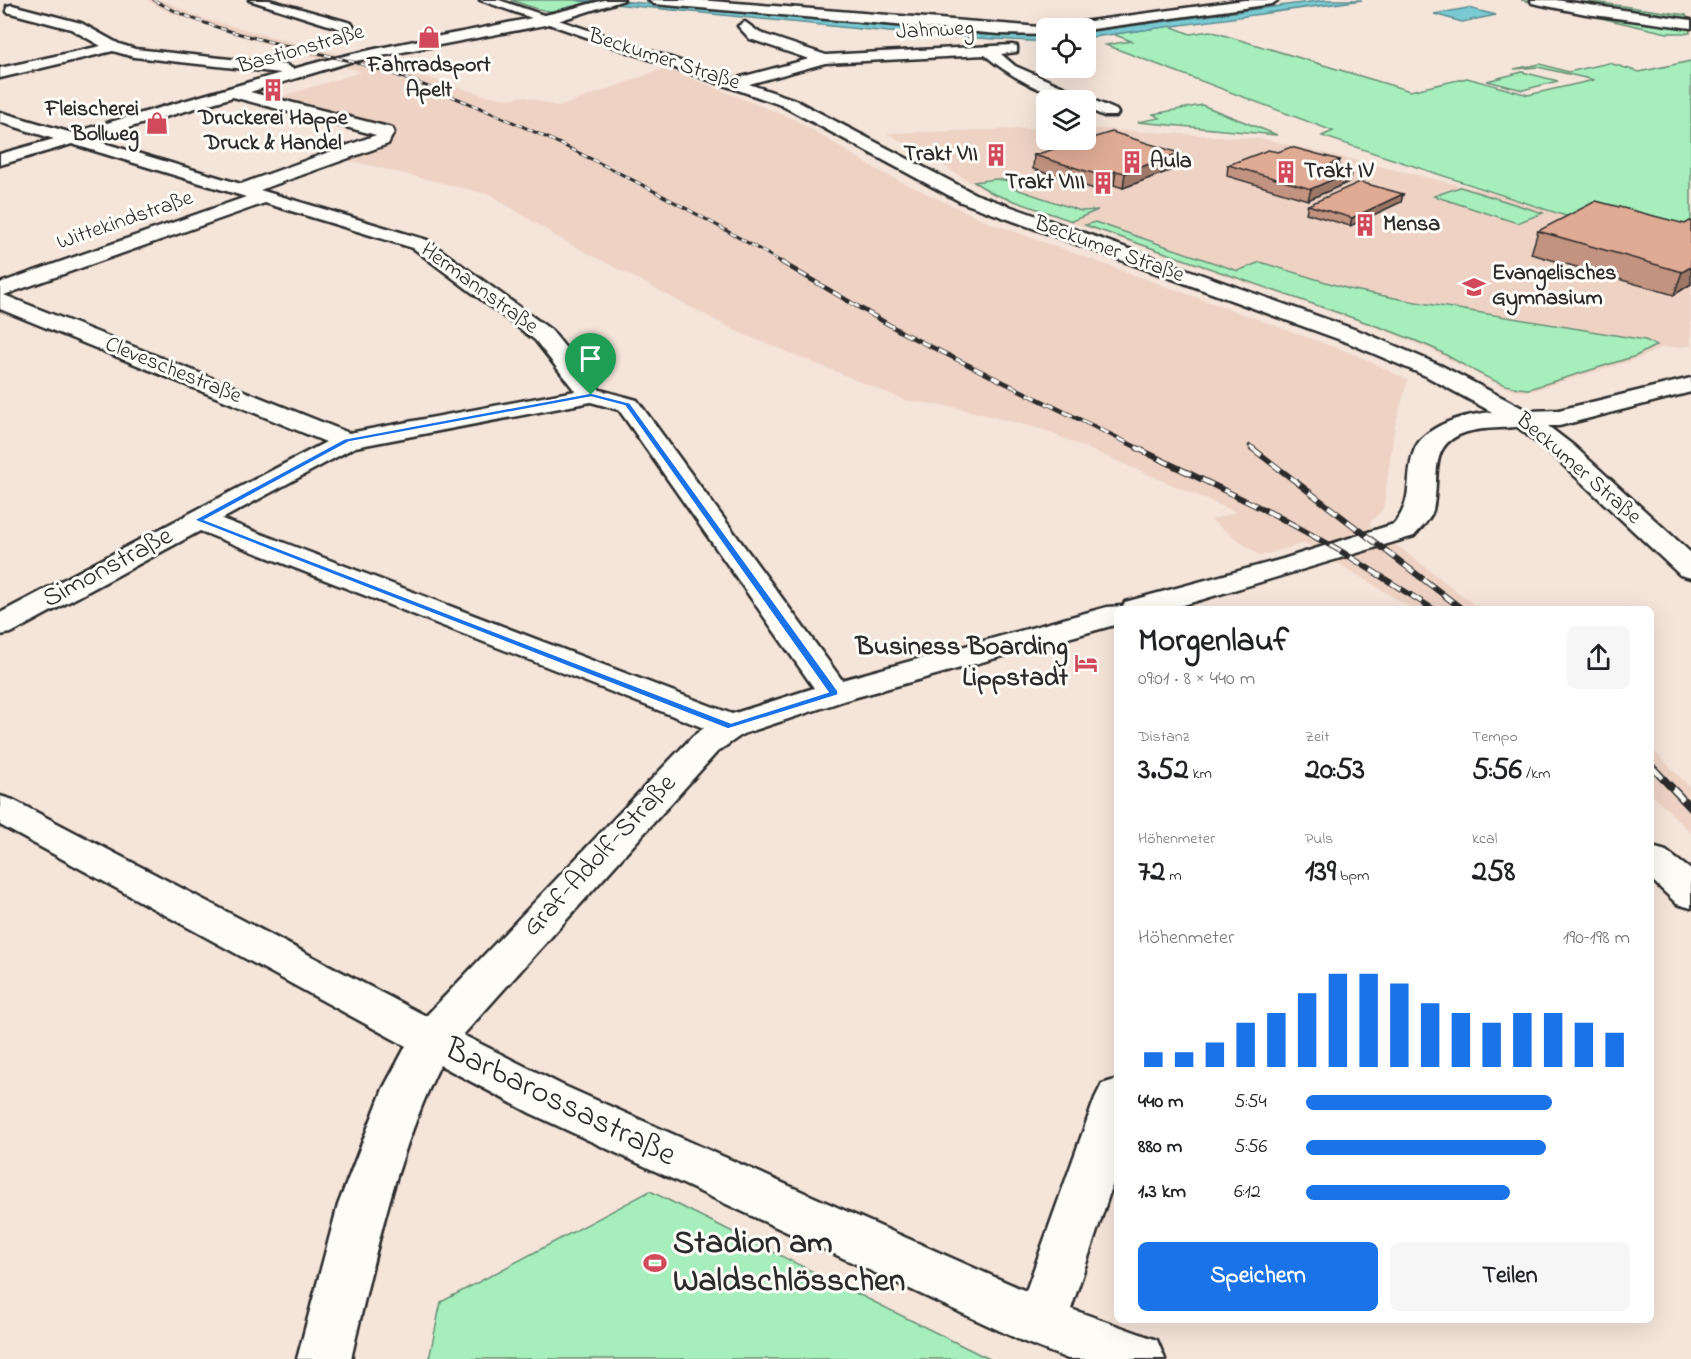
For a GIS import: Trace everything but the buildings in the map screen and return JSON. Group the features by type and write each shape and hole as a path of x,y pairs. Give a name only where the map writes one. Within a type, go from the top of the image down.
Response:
{"street":[{"path":"6,10 39,0"},
{"path":"255,0 346,27"},
{"name":"Beckumer Straße","path":"486,0 735,83 819,116 968,198 1357,338 1434,371 1523,419 1565,452 1691,569"},
{"name":"Bastionstraße","path":"0,160 372,52 545,21 618,0"},
{"path":"654,0 999,30 1036,31"},
{"path":"1096,24 1272,0"},
{"path":"1538,0 1685,23"},
{"path":"1156,3 1188,12"},
{"path":"6,10 76,26 114,47 158,57 304,71"},
{"path":"21,25 52,19"},
{"name":"Jahnweg","path":"745,26 755,36 825,58"},
{"path":"0,73 114,47"},
{"name":"Jahnweg","path":"735,83 825,58 1023,48"},
{"path":"988,50 1010,69 1058,90"},
{"path":"233,92 386,132 382,140 242,190"},
{"path":"1096,107 1110,113"},
{"name":"Hermannstraße","path":"0,117 420,243 543,335 591,395"},
{"name":"Wittekindstraße","path":"0,290 265,197"},
{"name":"Cleveschestraße","path":"0,302 347,441"},
{"path":"1147,606 1293,565 1404,530 1419,512 1426,452 1436,438 1456,427 1474,423 1559,417 1691,386"},
{"path":"591,395 628,405 834,693"},
{"name":"Simonstraße","path":"0,626 347,441 591,395"},
{"path":"198,520 731,726"},
{"name":"Graf-Adolf-Straße","path":"324,1359 363,1205 406,1089 430,1040 705,744 731,726 834,693 1114,615"},
{"name":"Barbarossastraße","path":"0,809 430,1040 644,1145 1040,1323 1138,1359"},
{"path":"1654,862 1672,875 1691,894"},
{"path":"1040,1323 1114,1110"}],"shaded area":[{"path":"147,0 162,0 201,18 430,78 483,95 510,99 523,96 559,107 665,68 796,120 881,172 988,222 1359,356 1408,380 1395,425 1383,509 1369,524 1476,606 1408,606 1305,543 1260,556 1211,520 1236,512 1044,430 958,408 905,400 738,332 559,238 491,195 335,157 386,132 266,101 361,72 166,11"},
{"name":"Evangelisches Gymnasium","path":"1036,128 1036,150 1096,150 1096,129 1264,139 1575,212 1691,243 1691,346 1660,348 1640,358 1532,391 1518,391 1503,387 1429,349 1386,331 992,195 887,133"},
{"path":"1654,751 1691,788 1691,833 1654,796"}],"green space":[{"path":"511,0 575,0 592,3 568,10 551,11"},
{"path":"1521,0 1689,26 1690,33 1667,33"},
{"path":"1554,0 1601,3 1686,15 1688,20"},
{"path":"1170,26 1190,34 1210,31 1410,91 1467,78 1528,95 1594,80 1538,67 1514,69 1540,64 1568,72 1609,63 1639,72 1691,61 1691,257 1322,136 1333,131 1106,45 1131,41 1113,34"},
{"path":"1522,72 1558,81 1523,90 1487,81"},
{"path":"1202,105 1277,135 1138,122 1160,118 1153,114"},
{"path":"996,179 1016,182 1016,189 1081,211 1098,210 1072,221 994,194 974,182"},
{"path":"1460,187 1543,213 1517,223 1434,196"},
{"path":"1095,222 1238,271 1260,262 1349,289 1645,340 1657,345 1636,356 1529,389 1517,388 1492,380 1435,349 1388,330 1085,225"},
{"name":"Stadion am Waldschlösschen","path":"650,1191 990,1359 429,1359 441,1302"}],"water":[{"path":"575,0 609,0 981,35 1036,36 1036,41 909,34"},
{"path":"1324,0 1362,0 1096,37 1096,31"},
{"path":"1468,8 1496,15 1462,22 1434,14"}],"railway":[{"path":"154,0 210,25 367,66 447,94 594,160 783,263"},
{"path":"781,262 905,334 1140,449"},
{"path":"1250,446 1254,449"},
{"path":"1137,448 1275,515 1339,550 1428,606"},
{"path":"1252,448 1458,606"},
{"path":"1654,769 1691,808"}],"place":[{"name":"Fahrradsport Apelt","path":"429,37"},
{"name":"Druckerei Happe Druck & Handel","path":"273,90"},
{"name":"Fleischerei Bollweg","path":"157,123"},
{"name":"Trakt VII","path":"996,155"},
{"name":"Aula","path":"1132,162"},
{"name":"Trakt IV","path":"1286,172"},
{"name":"Trakt VIII","path":"1103,183"},
{"name":"Mensa","path":"1365,225"},
{"name":"Evangelisches Gymnasium","path":"1474,287"},
{"name":"Business Boarding Lippstadt","path":"1086,663"},
{"name":"Stadion am Waldschlösschen","path":"655,1263"}],"route":[{"path":"591,395 628,405 834,693 731,726 198,520 347,441 591,395"}]}
